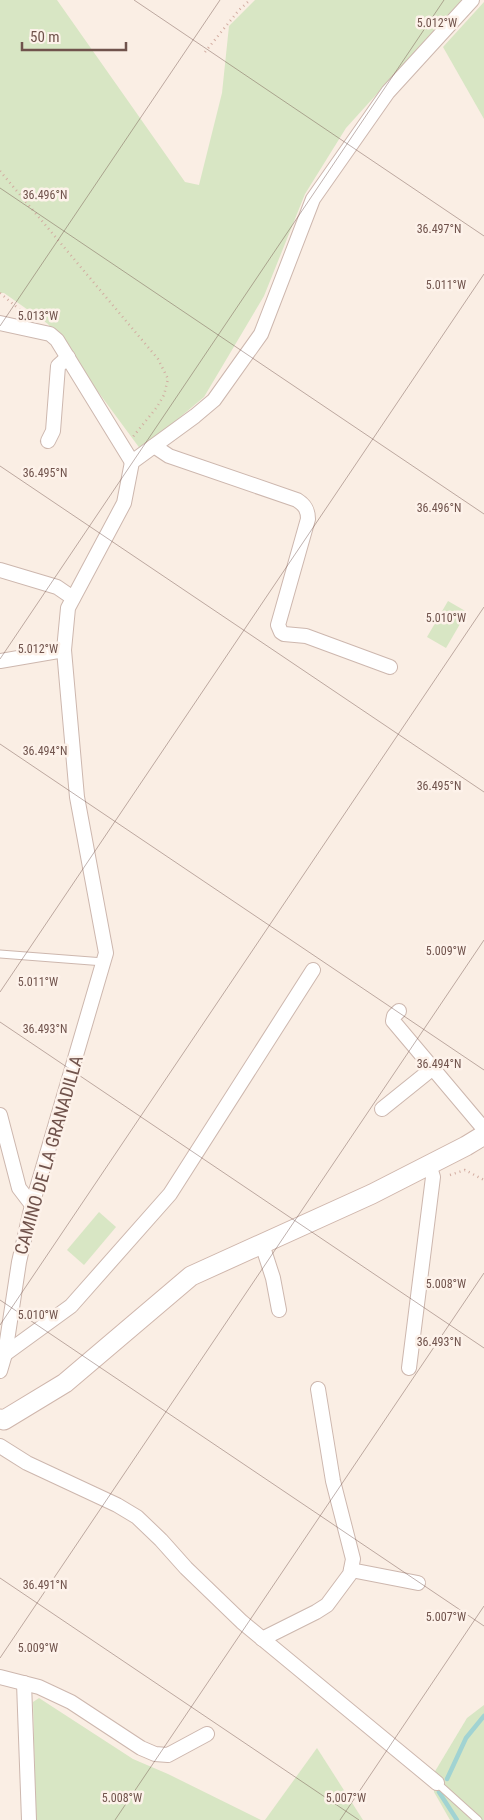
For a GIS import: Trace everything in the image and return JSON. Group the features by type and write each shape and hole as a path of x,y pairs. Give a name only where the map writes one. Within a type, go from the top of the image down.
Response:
{"street":[{"path":"0,323 50,334 57,340 132,462 214,400 261,334 314,199 388,92 472,0"},
{"path":"48,441 52,430 58,366 68,357"},
{"path":"154,446 169,456 302,503 308,513 308,519 278,624 281,632 288,636 306,636 390,667"},
{"name":"CAMINO DE LA GRANADILLA","path":"0,1371 5,1354 19,1262 32,1205 106,953 77,797 64,650 68,608 98,556 124,504 132,462"},
{"path":"0,570 57,587 73,598"},
{"path":"0,661 64,650"},
{"path":"5,1354 71,1306 170,1194 313,970"},
{"path":"399,1011 394,1016 393,1021 484,1130"},
{"path":"382,1109 433,1068"},
{"path":"0,1116 19,1188 32,1205"},
{"path":"0,1419 4,1420 64,1383 191,1276 372,1194 484,1135"},
{"path":"409,1368 433,1177 429,1164"},
{"path":"262,1244 273,1278 279,1310"},
{"path":"262,1639 328,1606 351,1570 353,1559 333,1481 318,1389"},
{"path":"0,1446 27,1463 117,1505 137,1517 242,1622 437,1783"},
{"path":"351,1570 418,1583"},
{"path":"0,1677 39,1687 71,1702 141,1748 155,1754 168,1755 207,1734"},
{"path":"24,1683 29,1820"}],"lane":[{"path":"0,954 104,962"},
{"path":"437,1783 478,1820"}],"path":[{"path":"205,52 239,10 250,0"},
{"path":"0,171 158,359 168,379 164,395 157,407 131,438 124,450"},
{"path":"450,1175 465,1170 484,1180"}],"green space":[{"path":"0,0 57,0 185,182 199,185 222,93 229,26 255,0 462,0 346,128 305,194 264,296 204,397 141,450 48,324 4,293 0,293"},
{"path":"484,2 484,119 443,47"},
{"path":"448,601 467,612 446,648 427,637"},
{"path":"99,1212 116,1227 84,1265 67,1250"},
{"path":"39,1698 133,1759 168,1774 261,1820 36,1820 33,1702"},
{"path":"484,1705 484,1820 450,1820 434,1792 434,1773 467,1718"},
{"path":"317,1748 363,1820 265,1820"}],"waterway":[{"path":"447,1779 466,1738 484,1716"},
{"path":"439,1792 457,1820"}]}
